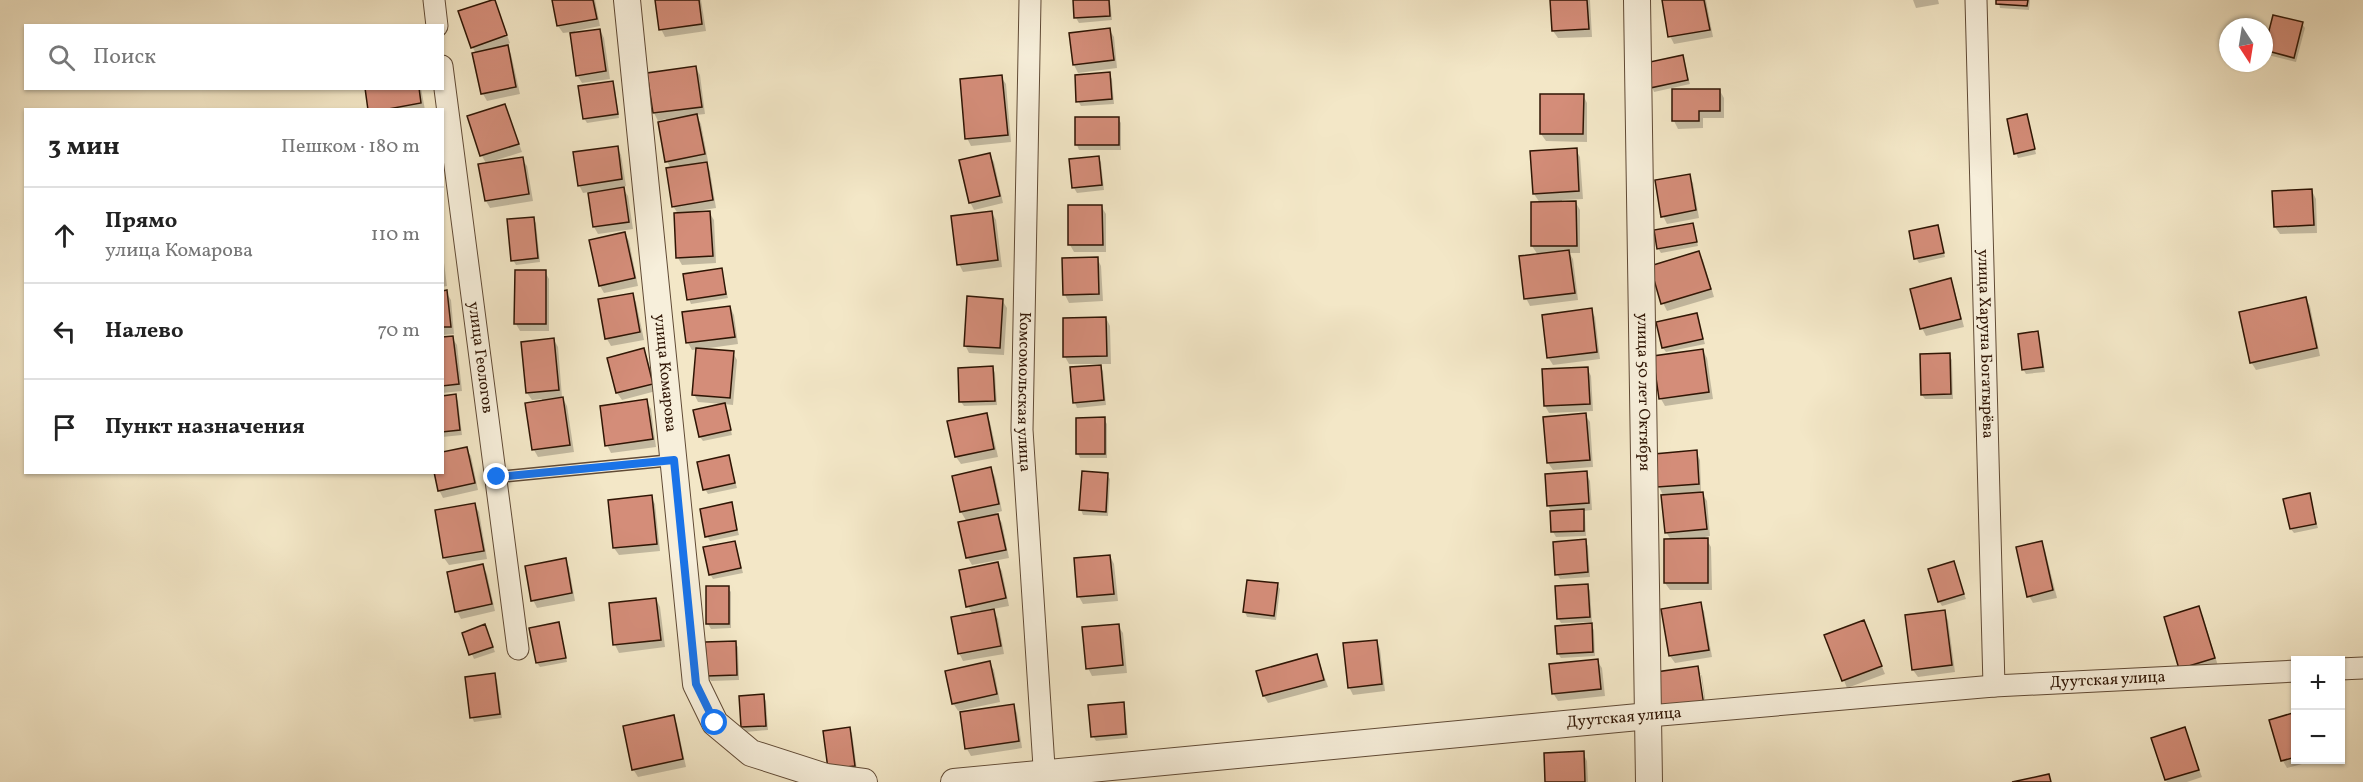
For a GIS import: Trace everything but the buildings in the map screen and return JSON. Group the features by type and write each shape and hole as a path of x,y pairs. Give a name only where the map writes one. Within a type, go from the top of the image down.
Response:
{"street":[{"path":"434,0 437,24"},
{"name":"улица Комарова","path":"627,0 696,684 715,723 752,753 816,780 864,782"},
{"name":"Комсомольская улица","path":"1030,0 1022,430 1044,778"},
{"name":"улица 50 лет Октября","path":"1637,0 1649,782"},
{"name":"улица Харуна Богатырёва","path":"1976,0 1994,686"},
{"name":"улица Геологов","path":"444,81 518,649"},
{"path":"2345,669 2363,668"},
{"name":"Дуутская улица","path":"954,782 1044,778 1649,716 1994,686 2291,671"}],"lane":[{"path":"497,477 674,460"}],"route":[{"path":"497,477 674,460 696,684 715,723"}]}
